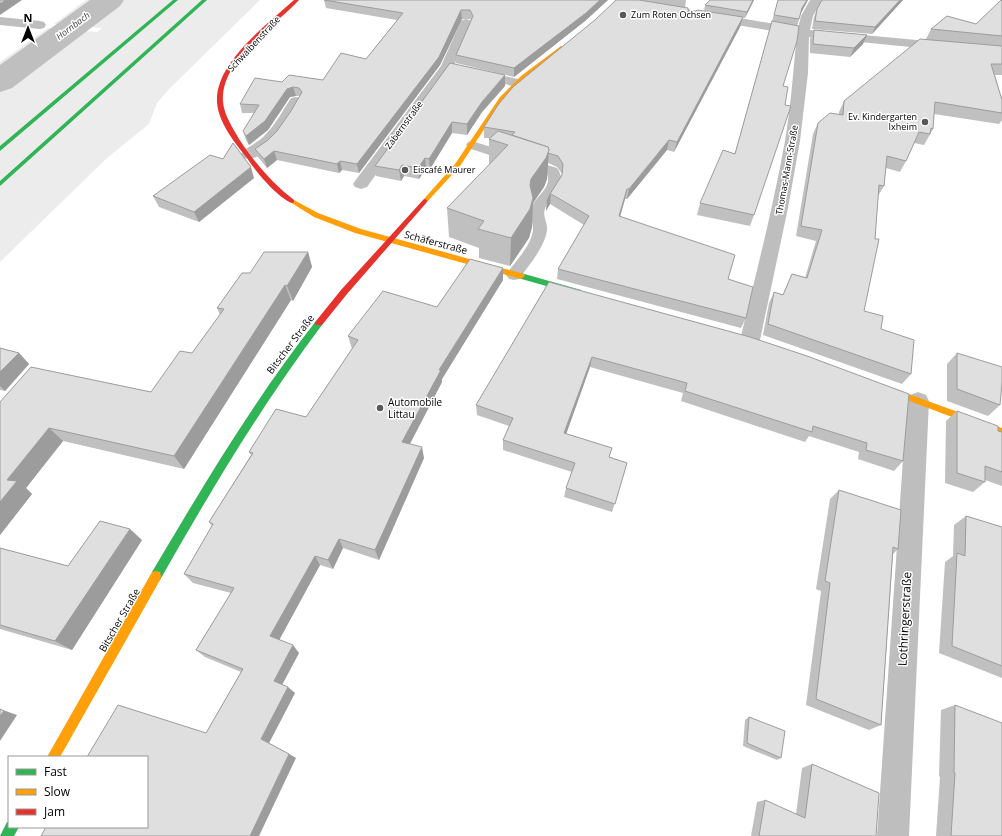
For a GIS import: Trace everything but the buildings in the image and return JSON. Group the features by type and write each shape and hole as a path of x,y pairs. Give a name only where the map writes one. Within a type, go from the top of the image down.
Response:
{"main road":[{"path":"0,149 176,0"},
{"path":"0,184 205,0"},
{"name":"Schwalbenstraße","path":"297,0 235,61 226,74 221,84 220,106 224,118 266,180 281,192 300,206 329,220 389,241"},
{"name":"Bitscher Straße","path":"54,756 198,505 257,408 304,342 344,292 446,180 472,145 492,111 516,83 573,40"},
{"name":"Schäferstraße","path":"389,241 590,296"},
{"path":"874,385 1002,432"}],"street":[{"name":"Thomas-Mann-Straße","path":"750,341 784,194 794,134 804,33 807,17 812,4 816,0"},
{"path":"646,6 829,37 1002,52"},
{"path":"0,21 40,25"},
{"name":"Zabernstraße","path":"361,184 447,66 466,23"},
{"path":"447,66 516,83"},
{"path":"248,155 261,149 272,138 296,101"},
{"name":"Lothringerstraße","path":"893,836 918,402"}],"lane":[{"path":"472,145 552,171 556,178 553,186 538,206 536,214 540,229 538,238 514,275"}],"shaded area":[{"path":"86,0 260,0 169,89 157,103 149,124 107,158 0,262 0,62 48,28 97,32 102,28 54,24"}],"waterway":[{"name":"Hornbach","path":"0,81 109,0"}],"traffic: fast":[{"path":"0,149 176,0"},
{"path":"0,184 205,0"},
{"path":"521,276 578,292"},
{"path":"156,576 233,446 274,384 319,323"},
{"path":"7,836 11,828"}],"traffic: slow":[{"path":"425,201 458,165 502,98 523,77 563,47"},
{"path":"292,201 316,215 358,231 521,276"},
{"path":"881,387 1002,432"},
{"path":"54,756 156,576"}],"traffic: jam":[{"path":"292,201 270,182 251,160 227,123 220,102 221,88 227,74 236,60 261,33 297,0"},
{"path":"319,323 344,292 425,201"}],"place":[{"name":"Zum Roten Ochsen","path":"623,15"},
{"name":"Ev. Kindergarten Ixheim","path":"925,122"},
{"name":"Eiscafé Maurer","path":"405,170"},
{"name":"Automobile Littau","path":"380,408"}]}
